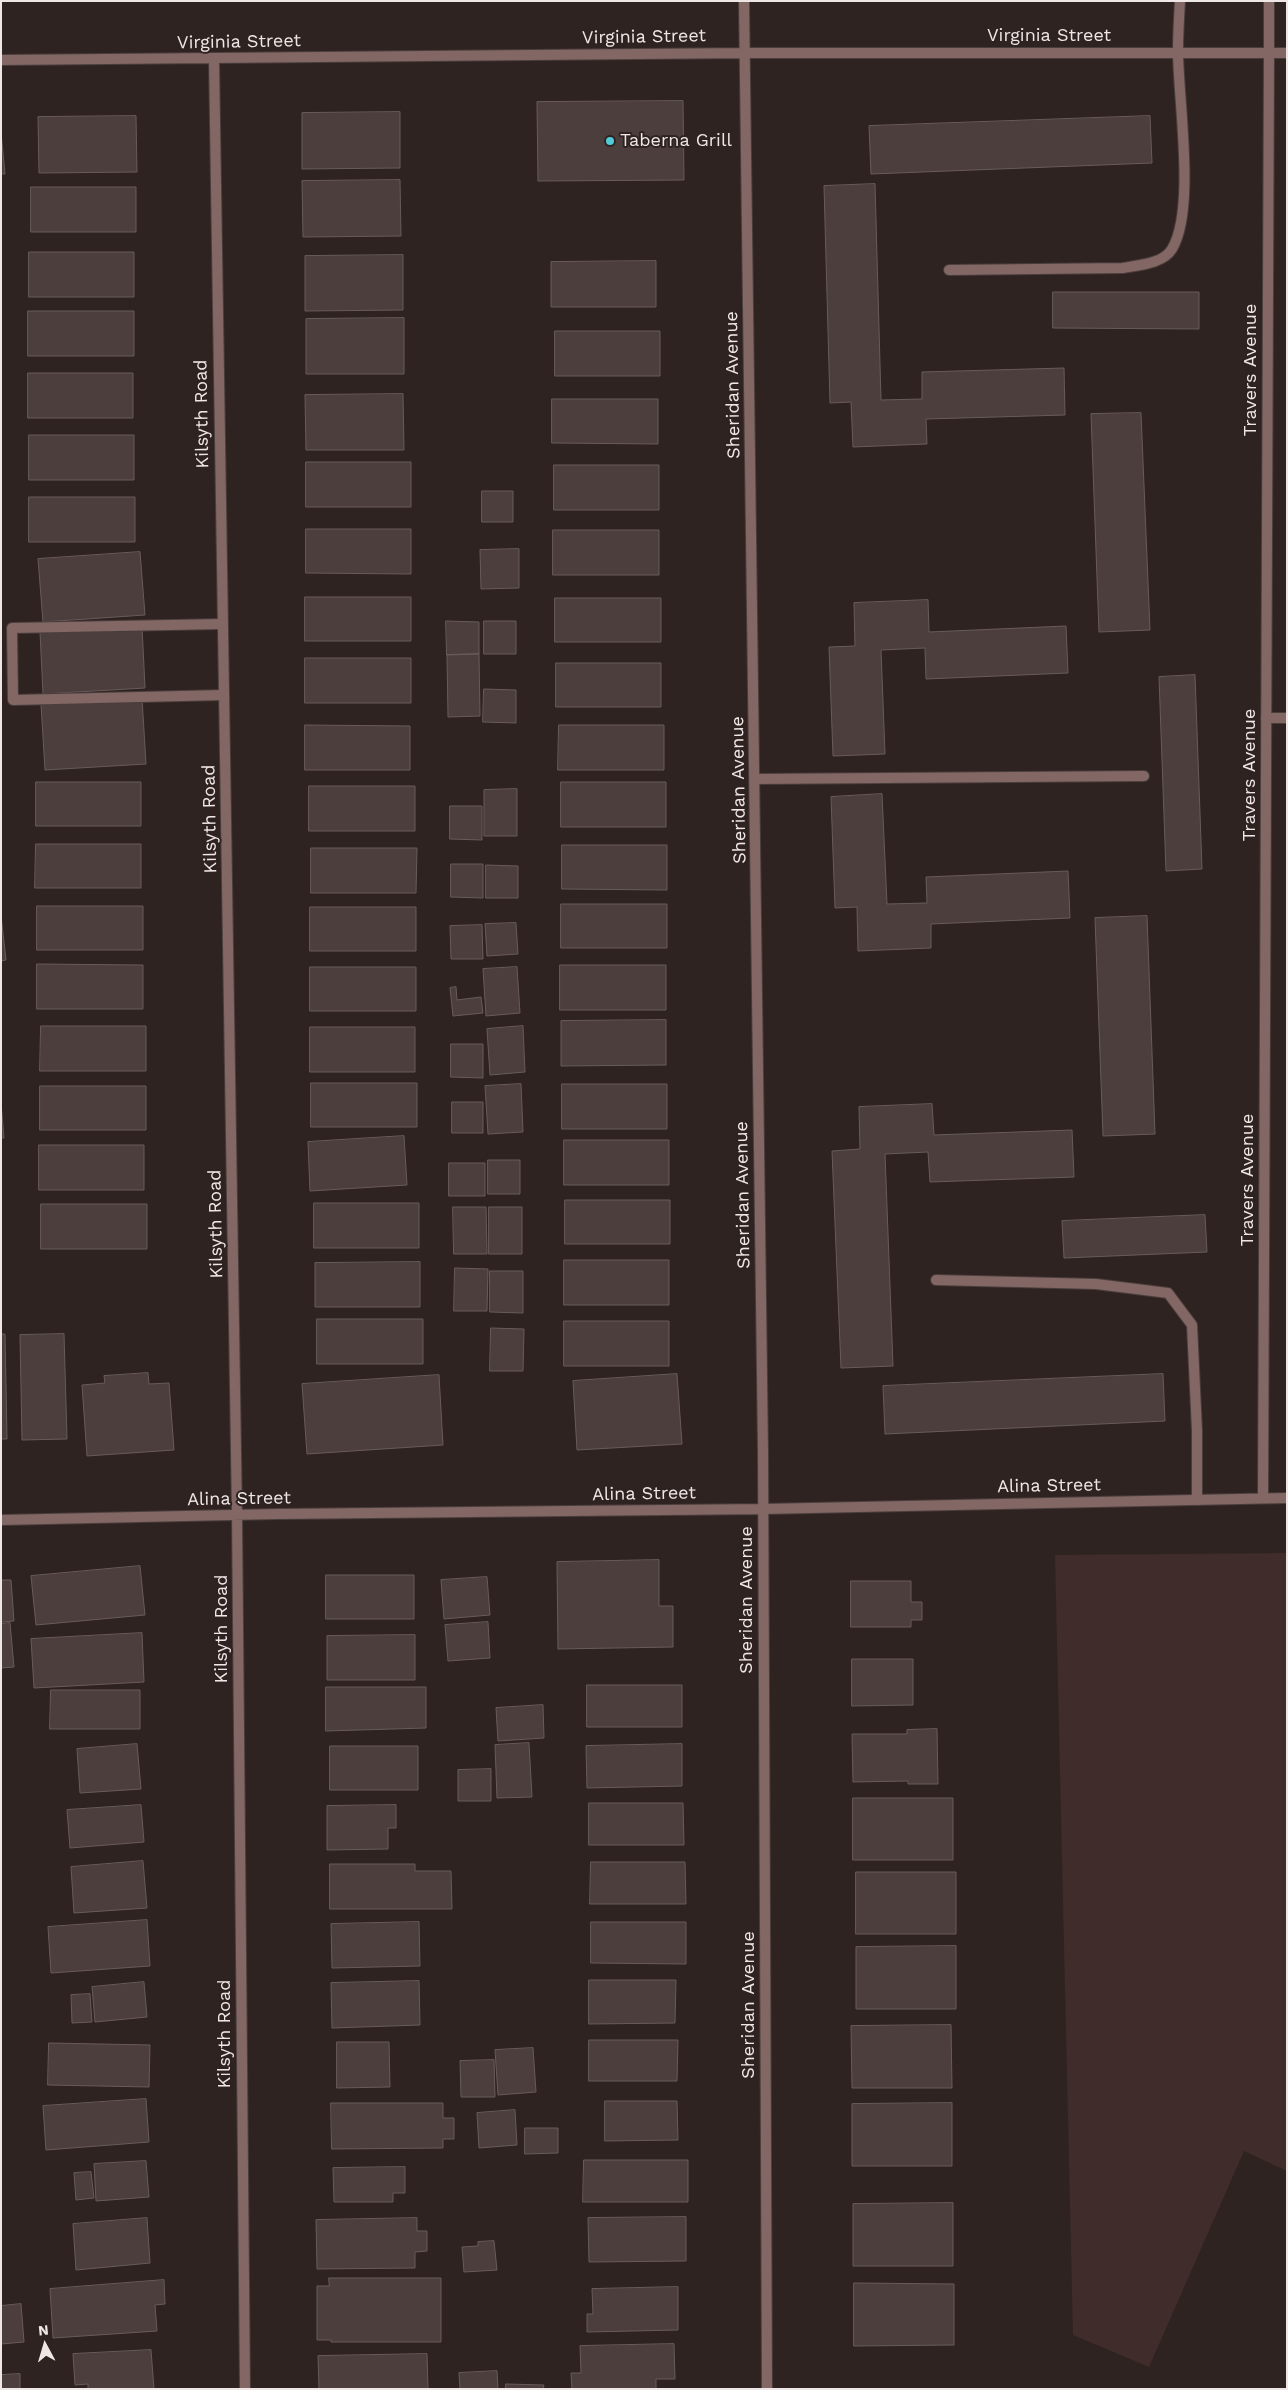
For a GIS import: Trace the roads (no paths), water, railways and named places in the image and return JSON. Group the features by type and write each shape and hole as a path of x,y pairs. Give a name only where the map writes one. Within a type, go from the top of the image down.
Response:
{"street":[{"name":"Sheridan Avenue","path":"744,1 763,1509 767,2389"},
{"path":"950,270 1123,268 1150,263 1171,251 1181,225 1183,123 1178,52 1180,1"},
{"name":"Travers Avenue","path":"1262,1498 1269,1"},
{"name":"Virginia Street","path":"1,60 744,52 1287,53"},
{"name":"Kilsyth Road","path":"214,59 237,1515 245,2389"},
{"path":"222,624 12,628 13,700 224,695"},
{"path":"1266,718 1287,718"},
{"path":"755,779 1144,776"},
{"path":"936,1280 1096,1284 1168,1293 1192,1326 1197,1431 1197,1500"},
{"name":"Alina Street","path":"1,1520 237,1515 763,1509 1287,1498"}],"place":[{"name":"Taberna Grill","path":"610,141"}]}
